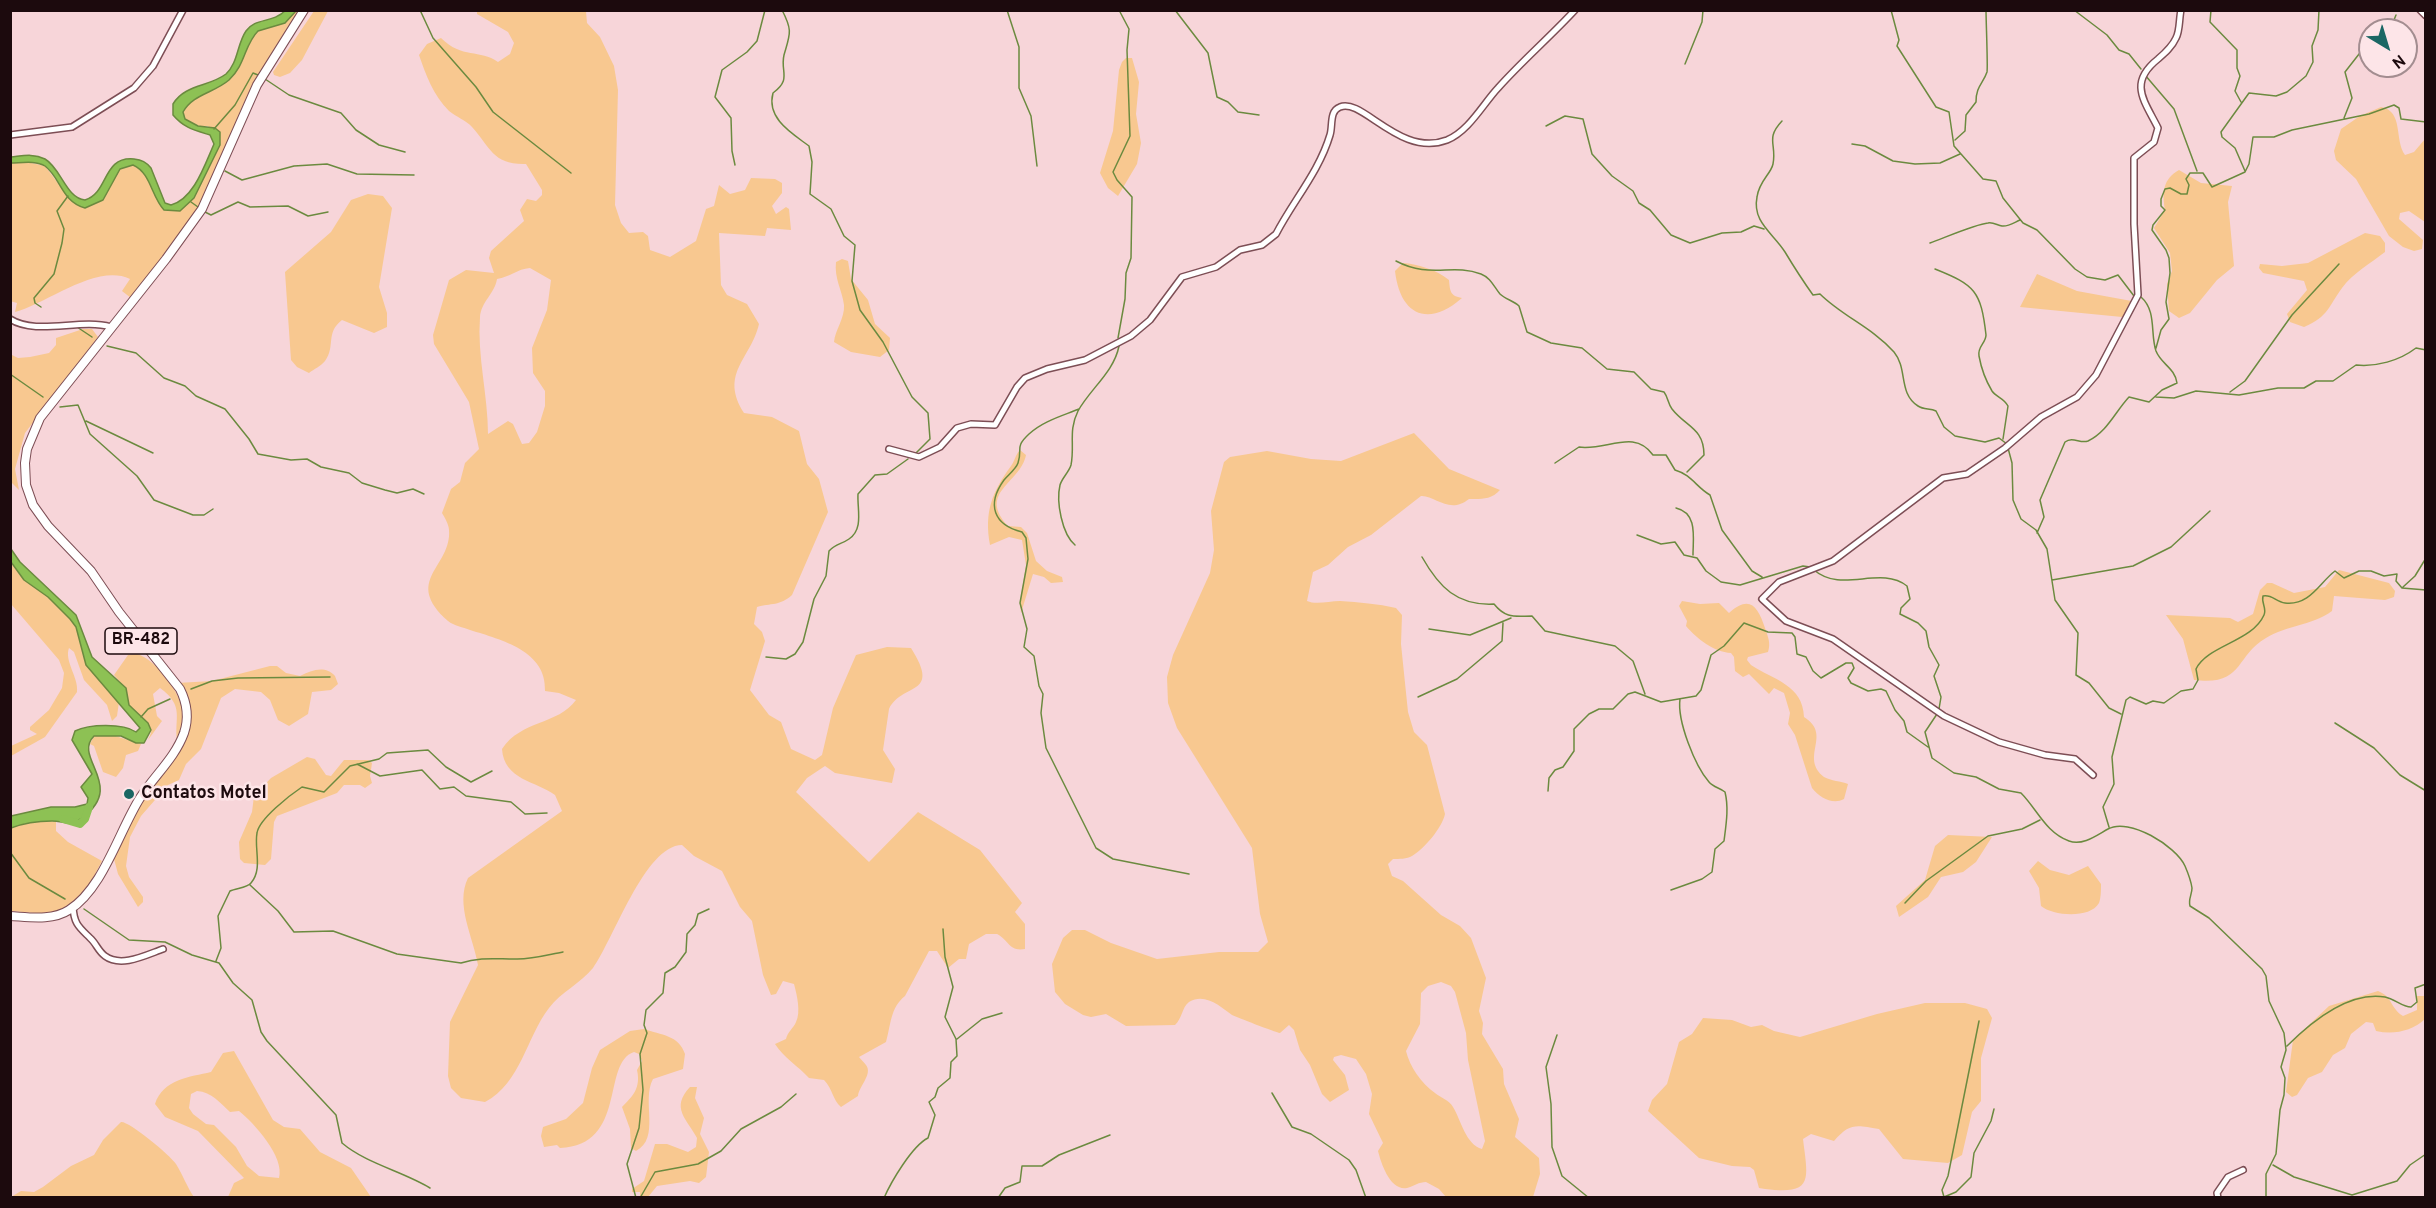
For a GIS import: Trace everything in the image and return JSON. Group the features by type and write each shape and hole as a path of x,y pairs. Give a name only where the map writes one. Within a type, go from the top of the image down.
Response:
{"highway":[{"name":"BR-482","path":"73,908 90,890 135,807 178,746 187,720 185,699 180,689 123,617 91,571 40,516 26,485 27,449 40,418 202,209 257,85 304,10"},
{"path":"10,916 51,917 73,908"}],"street":[{"path":"10,135 72,127 134,88 149,74 183,10"},
{"path":"889,449 912,458 919,457 939,447 957,428 971,424 995,425 1022,381 1047,369 1078,362 1131,336 1150,320 1182,278 1212,268 1243,249 1269,240 1276,234 1319,164 1330,136 1332,115 1336,109 1345,105 1356,109 1406,140 1431,144 1449,139 1472,119 1498,87 1575,10"},
{"path":"2093,775 2075,759 2045,756 1999,742 1944,716 1833,639 1786,621 1762,599 1779,582 1833,561 1943,478 1967,474 1996,455 2041,417 2077,397 2096,375 2138,295 2134,224 2134,158 2154,142 2158,128 2144,100 2140,83 2144,70 2168,51 2177,38 2181,10"},
{"path":"2420,10 2426,16"},
{"path":"10,319 25,326 94,323 111,327"},
{"path":"73,908 77,927 92,939 106,957 121,960 136,958 163,949"},
{"path":"2218,1197 2217,1193 2228,1177 2243,1170"}],"shaded area":[{"path":"286,10 296,11 285,23 258,31 253,36 235,74 223,84 192,101 183,112 185,119 198,126 215,128 220,132 220,145 194,198 180,211 164,210 144,173 133,165 120,169 103,200 85,208 77,205 66,195 45,166 33,162 11,163 11,157 32,155 45,159 51,163 68,189 78,198 85,200 93,196 116,163 124,160 139,160 151,168 165,203 171,205 179,201 186,196 198,180 214,144 210,135 181,123 173,115 173,104 191,89 226,74 233,64 246,31 254,24 275,17"},
{"path":"296,11 303,11 275,53 206,198 189,226 131,298 122,291 130,279 117,275 102,276 72,286 15,312 17,303 10,301 10,163 45,166 60,186 85,208 104,198 120,168 133,165 144,173 164,210 194,198 220,145 208,126 198,126 185,119 183,112 192,101 229,80 258,31 285,23"},
{"path":"314,11 328,11 302,60 290,73 280,77 274,75 273,72"},
{"path":"477,11 586,11 587,23 600,37 614,66 618,90 615,205 621,223 629,233 643,232 648,236 650,250 670,257 696,241 706,209 714,206 719,185 730,194 745,190 751,178 775,179 782,183 782,193 772,206 776,214 786,207 789,209 791,230 767,228 765,236 719,233 721,285 727,295 747,304 759,324 739,367 735,387 737,399 744,413 772,417 799,431 807,464 819,479 828,512 792,595 779,603 757,607 754,624 762,632 765,641 750,690 769,715 781,722 791,749 815,760 822,755 833,708 856,655 887,647 911,648 922,674 921,682 917,687 902,695 889,709 883,750 895,769 892,783 835,773 825,766 807,778 796,792 869,862 918,812 980,850 1022,903 1015,912 1025,924 1025,949 1012,947 997,934 986,934 969,944 966,959 959,959 948,968 937,951 929,951 905,996 896,1006 886,1042 859,1057 866,1065 868,1072 858,1096 841,1107 824,1080 809,1078 775,1044 786,1039 797,1018 798,1003 794,984 783,981 776,994 771,995 763,975 752,921 740,907 722,871 694,856 682,845 668,849 655,860 631,896 593,968 549,1008 507,1084 485,1102 461,1098 451,1088 448,1076 450,1022 478,965 464,910 464,888 468,878 562,811 555,795 522,778 508,767 502,749 519,733 560,714 576,700 559,693 545,691 544,677 539,666 531,657 508,643 450,623 435,607 429,595 432,574 448,543 449,528 442,513 451,489 460,482 465,463 479,449 469,402 434,344 433,335 449,280 466,270 494,273 489,258 491,251 524,221 520,210 527,199 536,201 542,195 542,190 526,164 506,162 499,158 470,125 443,105 434,92 419,55 427,44 441,38 456,49 498,62 510,54 514,43 508,32 477,14","holes":["530,268 551,280 547,310 532,348 533,373 545,391 545,406 537,432 529,443 522,444 513,424 508,421 488,434 479,332 480,317 497,279"]},
{"path":"1126,58 1132,58 1139,82 1136,114 1141,143 1137,164 1118,196 1108,188 1100,173 1113,131 1119,70"},
{"path":"2381,107 2393,114 2396,120 2405,155 2414,152 2425,139 2425,222 2409,211 2400,213 2399,219 2423,240 2422,249 2414,251 2403,247 2389,236 2356,179 2336,160 2334,151 2341,129 2360,116"},
{"path":"2179,170 2201,183 2232,186 2228,202 2234,266 2217,280 2190,313 2179,318 2169,311 2167,284 2172,271 2170,253 2154,228 2165,210 2164,192 2167,182"},
{"path":"368,194 383,196 392,208 379,287 387,313 387,327 374,333 342,320 334,330 325,361 309,373 297,367 291,360 285,272 331,232 351,200"},
{"path":"2365,233 2380,236 2385,243 2385,252 2351,278 2319,319 2304,327 2290,322 2287,314 2307,290 2304,281 2263,273 2259,268 2260,264 2282,266 2308,263"},
{"path":"842,259 848,261 851,279 868,300 875,324 890,338 889,350 880,357 851,352 834,342 844,310 836,268 836,262"},
{"path":"1403,263 1421,266 1439,273 1449,280 1453,294 1462,298 1438,313 1427,314 1409,307 1398,286 1395,271"},
{"path":"2037,274 2077,291 2137,302 2122,317 2020,307"},
{"path":"83,329 92,329 98,337 25,433 15,469 19,490 11,482 10,354 18,358 49,353 56,345 56,338"},
{"path":"1414,433 1449,469 1500,490 1489,497 1469,499 1455,505 1421,496 1371,535 1348,547 1328,565 1313,572 1307,601 1375,604 1396,608 1402,615 1401,644 1408,712 1414,732 1427,745 1445,814 1432,838 1417,853 1403,859 1393,859 1388,864 1392,876 1403,881 1441,915 1460,926 1471,938 1486,978 1479,1011 1483,1023 1482,1034 1503,1069 1504,1084 1519,1119 1515,1137 1539,1158 1540,1174 1533,1197 1446,1197 1439,1189 1426,1182 1407,1188 1396,1185 1387,1175 1381,1162 1378,1151 1383,1143 1369,1114 1372,1094 1366,1074 1356,1059 1341,1055 1334,1057 1333,1060 1345,1075 1349,1090 1330,1102 1322,1094 1310,1065 1300,1050 1294,1030 1289,1025 1280,1033 1232,1015 1207,1000 1195,999 1187,1004 1175,1025 1126,1026 1106,1014 1091,1017 1083,1015 1065,1004 1055,992 1052,964 1063,938 1072,930 1085,930 1111,943 1157,959 1219,952 1258,952 1268,942 1260,914 1252,848 1177,728 1168,703 1167,677 1173,655 1210,573 1214,550 1211,511 1224,462 1230,457 1267,451 1311,459 1341,461","holes":["1441,982 1451,986 1455,992 1466,1033 1468,1060 1485,1141 1482,1149 1472,1143 1451,1105 1421,1080 1413,1069 1406,1051 1420,1024 1421,993 1428,986"]},
{"path":"1020,450 1026,455 1022,465 998,496 997,505 1008,526 1021,527 1027,533 1036,561 1047,571 1062,577 1063,582 1051,583 1044,577 1033,574 1021,613 1020,603 1026,565 1022,540 1009,537 990,545 988,533 989,512 994,494"},
{"path":"11,549 20,562 76,615 92,657 126,688 129,705 148,723 151,730 144,743 136,743 121,736 94,736 89,744 89,753 100,783 100,794 95,806 74,822 42,821 11,828 11,816 51,807 75,807 87,804 88,798 81,787 92,774 72,740 75,731 97,726 123,727 136,732 140,728 86,665 76,627 70,619 48,597 24,580 11,562"},
{"path":"10,562 24,580 48,597 70,619 76,627 86,665 119,702 117,716 112,721 107,705 84,680 74,652 69,648 68,658 76,681 77,692 45,737 11,756 11,746 37,734 30,730 30,727 49,710 62,688 64,673 59,660 11,604"},
{"path":"2339,570 2389,583 2395,591 2394,597 2385,600 2334,596 2332,611 2316,620 2282,630 2266,638 2248,653 2237,668 2222,679 2194,680 2183,639 2166,615 2230,618 2238,622 2253,614 2260,590 2267,583 2294,593 2325,587"},
{"path":"1682,601 1700,604 1719,603 1729,613 1742,604 1748,604 1756,609 1767,634 1769,649 1768,652 1748,657 1747,660 1751,665 1786,685 1799,697 1804,717 1816,731 1814,762 1817,769 1824,777 1848,784 1844,799 1827,800 1812,788 1795,735 1788,724 1790,713 1784,693 1774,688 1769,694 1749,674 1743,677 1735,671 1734,657 1731,653 1712,647 1695,636 1686,626 1687,621 1679,606"},
{"path":"137,654 158,668 180,700 183,716 177,740 177,712 168,694 160,688 153,694 157,716 162,721 148,740 151,733 148,723 129,705 126,689 114,675 128,655"},
{"path":"277,666 286,673 300,676 314,670 327,671 335,676 338,684 331,690 312,692 308,714 289,726 278,720 270,700 261,692 235,689 221,698 201,749 186,764 179,780 168,785 141,816 130,837 126,866 129,877 143,897 143,902 138,907 118,874 113,855 143,801 179,753 188,735 190,720 177,683 212,681"},
{"path":"112,735 141,744 138,751 126,755 123,768 116,777 103,772 94,746 90,744 94,736"},
{"path":"307,757 315,759 326,775 331,776 344,760 368,760 372,763 370,776 372,783 365,788 360,785 344,785 337,793 277,816 274,822 271,859 265,865 244,863 240,859 239,842 252,812 254,796 271,778"},
{"path":"32,822 56,822 56,831 68,842 102,861 85,892 68,908 46,913 11,911 10,828"},
{"path":"1948,835 1992,837 1976,862 1963,872 1941,877 1928,897 1899,917 1896,906 1925,880 1935,846"},
{"path":"2038,861 2050,870 2069,875 2088,866 2101,884 2099,903 2088,912 2080,914 2062,914 2041,906 2039,888 2029,871"},
{"path":"2378,991 2386,996 2403,1016 2417,1010 2417,996 2424,996 2425,1019 2409,1029 2389,1032 2376,1031 2373,1023 2366,1022 2351,1034 2345,1048 2333,1055 2322,1072 2308,1078 2297,1095 2292,1097 2286,1092 2293,1040 2329,1006"},
{"path":"1925,1003 1965,1003 1987,1009 1992,1018 1981,1058 1981,1101 1972,1112 1962,1155 1948,1163 1903,1159 1879,1129 1854,1127 1844,1131 1834,1141 1811,1134 1803,1139 1806,1174 1800,1187 1781,1190 1759,1188 1754,1170 1750,1167 1732,1166 1699,1158 1648,1111 1652,1100 1667,1084 1679,1042 1692,1034 1703,1018 1732,1020 1751,1027 1762,1025 1774,1031 1800,1037 1877,1014"},
{"path":"644,1029 674,1039 685,1054 683,1069 653,1079 649,1098 648,1137 643,1145 636,1151 631,1148 630,1129 622,1107 637,1087 637,1070 642,1061 639,1054 634,1052 624,1059 618,1071 605,1119 596,1133 581,1143 560,1148 557,1145 544,1147 541,1136 543,1127 566,1119 583,1103 592,1068 600,1050 630,1031"},
{"path":"234,1051 273,1120 284,1127 300,1129 320,1152 351,1168 371,1197 228,1197 234,1183 244,1178 198,1131 165,1117 155,1104 164,1089 178,1080 211,1072 223,1053","holes":["197,1091 215,1098 230,1112 239,1111 252,1124 273,1151 280,1170 279,1178 259,1176 247,1166 236,1147 214,1125 206,1124 193,1114 189,1108 191,1094"]},
{"path":"690,1087 697,1087 695,1098 704,1118 700,1134 709,1152 706,1177 699,1183 690,1181 657,1186 648,1197 640,1197 640,1192 632,1192 632,1189 644,1181 655,1144 667,1144 688,1152 696,1147 697,1138 685,1119 681,1107 684,1094"},
{"path":"121,1122 140,1132 172,1160 194,1197 11,1197 21,1191 34,1192 71,1166 94,1155 103,1140"}],"waterway":[{"path":"420,10 433,38 476,87 493,112 571,173"},
{"path":"735,165 732,151 731,118 715,97 722,70 747,52 757,41 765,10"},
{"path":"782,10 788,23 789,37 783,61 784,79 773,93 773,111 782,125 809,146 812,162 810,194 831,209 844,236 855,245 852,281 860,310 883,342 912,397 928,413 930,439 915,454"},
{"path":"1007,10 1019,47 1019,88 1031,116 1037,166"},
{"path":"1118,338 1125,299 1126,273 1131,258 1132,197 1113,172 1130,136 1127,50 1129,29 1119,10"},
{"path":"1175,10 1208,53 1217,97 1228,102 1238,112 1259,115"},
{"path":"1685,64 1702,22 1703,10"},
{"path":"1891,10 1899,40 1897,46 1936,107 1949,112 1954,146 1983,179 1996,181 2003,198 2023,223 2037,230 2075,269 2087,277 2105,280 2118,275 2134,296"},
{"path":"1955,140 1965,131 1966,115 1976,102 1978,89 1987,72 1986,10"},
{"path":"2074,10 2107,35 2119,50 2129,54 2141,69"},
{"path":"2211,10 2210,22 2237,50 2237,68 2240,76 2235,91 2241,102"},
{"path":"2245,171 2235,148 2222,137 2221,132 2249,93 2276,96 2287,92 2306,76 2313,62 2312,46 2318,30 2319,10"},
{"path":"2344,118 2352,98 2345,72 2358,55"},
{"path":"214,129 235,105 253,73 258,75"},
{"path":"2145,75 2174,109 2197,171"},
{"path":"265,79 289,95 341,113 356,130 379,145 405,152"},
{"path":"2156,348 2161,330 2169,319 2166,302 2170,273 2169,258 2152,230 2153,225 2165,210 2161,206 2165,189 2170,188 2181,194 2187,194 2189,185 2186,179 2190,173 2203,173 2212,187 2245,172 2249,164 2253,137 2274,137 2292,130 2369,114 2394,105 2399,108 2401,119 2426,122"},
{"path":"1546,126 1565,116 1583,119 1592,154 1612,176 1633,191 1639,203 1650,210 1671,235 1690,243 1722,233 1741,232 1754,226 1764,229"},
{"path":"1782,121 1774,132 1772,168 1760,186 1757,197 1756,206 1760,220 1785,252 1813,295 1820,294 1877,336 1894,352 1901,366 1905,388 1912,401 1920,407 1936,411 1944,427 1955,436 1985,442 1999,438 2007,444"},
{"path":"1852,144 1865,146 1893,161 1915,164 1940,163 1960,154"},
{"path":"225,171 242,180 294,166 327,164 357,174 414,175"},
{"path":"41,307 35,303 34,298 54,274 64,229 57,211 68,196"},
{"path":"191,202 198,207"},
{"path":"205,212 211,215 238,202 250,207 288,206 308,216 328,212"},
{"path":"1930,243 1983,224 1992,223 2004,226 2020,220"},
{"path":"1396,261 1420,269 1460,270 1481,274 1490,280 1502,296 1519,306 1527,332 1551,343 1582,348 1607,369 1634,372 1651,389 1664,392 1672,409 1698,433 1701,439 1704,455 1687,472"},
{"path":"2230,392 2245,381 2292,315 2339,264"},
{"path":"1935,269 1967,285 1974,292 1982,308 1986,335 1979,353 1981,365 1992,391 2008,406 2003,439"},
{"path":"2037,533 2044,517 2040,500 2065,442 2068,440 2085,442 2095,437 2106,427 2129,397 2149,402 2162,390 2177,383 2174,374 2156,351 2151,316 2141,297"},
{"path":"77,327 92,337"},
{"path":"107,346 136,353 164,378 185,386 196,396 225,409 258,454 291,460 307,459 321,467 349,473 362,483 385,490 397,493 413,489 424,494"},
{"path":"1075,545 1063,526 1059,500 1060,485 1071,465 1073,425 1083,403 1112,364 1119,346"},
{"path":"2156,397 2174,398 2196,391 2239,395 2278,388 2304,388 2316,381 2333,381 2356,365 2387,362 2416,348 2426,350"},
{"path":"10,374 43,397"},
{"path":"60,407 78,405 90,434 137,476 154,500 193,515 204,515 213,509"},
{"path":"1079,409 1046,422 1024,439 1020,445 1018,463 998,489 994,506 999,519 1012,529 1022,532 1026,538 1028,559 1020,603 1027,629 1024,647 1034,656 1039,686 1043,694 1041,713 1046,748 1096,848 1113,859 1189,874"},
{"path":"86,421 153,453"},
{"path":"1555,463 1579,447 1619,442 1637,443 1646,447 1653,455 1666,455 1675,470 1686,475 1710,495 1722,530 1752,571 1762,577"},
{"path":"2008,448 2012,463 2013,500 2021,519 2036,530 2047,549 2055,600 2078,633 2076,675 2089,683 2109,708 2121,714"},
{"path":"766,657 786,659 795,654 803,642 814,599 826,576 829,551 849,539 857,530 858,494 875,475 887,474 908,459"},
{"path":"1676,508 1688,515 1691,521 1693,555"},
{"path":"2052,580 2133,566 2171,547 2210,511"},
{"path":"1637,535 1661,544 1675,542 1684,555 1697,558 1706,571 1721,582 1740,585 1803,566 1810,567"},
{"path":"1422,557 1442,586 1459,598 1481,604 1494,604 1511,616 1532,616 1545,631 1615,646 1633,661 1645,694"},
{"path":"2403,587 2415,576 2426,558"},
{"path":"1814,570 1825,577 1837,580 1885,578 1896,580 1907,586 1910,599 1901,608 1900,614 1918,623 1926,631 1929,647 1939,665 1934,676 1941,697 1939,709"},
{"path":"2109,827 2103,807 2114,784 2112,757 2126,700 2130,697 2146,704 2153,701 2164,703 2181,691 2193,689 2198,680 2196,669 2202,661 2258,624 2265,612 2263,596 2269,596 2285,603 2301,601 2314,592 2335,571 2344,578 2359,571 2371,571 2384,576 2397,574 2396,581 2402,588 2426,590"},
{"path":"1429,629 1470,635 1511,618"},
{"path":"1418,697 1457,679 1502,641 1503,623"},
{"path":"1548,791 1549,778 1555,770 1563,767 1574,751 1574,729 1589,714 1599,709 1613,709 1628,694 1635,692 1661,702 1696,696 1701,690 1711,655 1724,646 1744,623 1768,632 1792,633 1795,637 1797,654 1806,657 1813,671 1821,678 1846,663 1852,663 1854,668 1848,678 1851,683 1868,691 1881,689 1886,691 1895,710 1904,721 1907,732 1928,747"},
{"path":"191,689 212,681 238,678 330,677"},
{"path":"141,717 148,709 170,699"},
{"path":"1671,890 1702,879 1712,872 1715,849 1724,841 1727,816 1725,792 1709,782 1688,743 1681,719 1680,699"},
{"path":"1937,714 1925,732 1932,758 1954,773 1976,777 1999,789 2021,793 2048,827 2061,837 2079,842 2117,826 2139,830 2162,842 2180,858 2185,866 2192,888 2190,906 2209,918 2262,969 2266,976 2269,1001 2284,1033 2286,1050 2281,1067 2285,1078 2284,1095 2280,1110 2276,1154 2266,1174 2266,1198"},
{"path":"2335,723 2374,748 2400,775 2426,791"},
{"path":"216,961 221,948 218,916 230,891 247,886 255,877 257,872 256,839 259,827 276,808 302,787 324,792 350,766 379,759 387,753 428,750 446,767 471,782 492,771"},
{"path":"357,764 380,776 422,770 440,789 454,787 466,796 511,802 525,814 547,813"},
{"path":"63,819 80,824 85,819 89,807"},
{"path":"1905,903 1926,881 1988,836 2022,829 2040,820"},
{"path":"10,852 29,878 65,899"},
{"path":"250,885 278,911 294,932 333,931 397,954 461,963 481,959 526,959 563,952"},
{"path":"84,909 129,940 165,942 192,955 219,963 233,983 252,1000 261,1032 267,1041 336,1115 342,1143 373,1162 430,1188"},
{"path":"636,1198 627,1164 639,1128 643,1090 640,1054 647,1033 644,1025 646,1010 663,993 665,973 675,967 686,952 687,934 695,925 698,914 709,909"},
{"path":"884,1198 909,1156 928,1138 935,1115 929,1102 935,1097 938,1088 950,1078 951,1062 957,1056 956,1039 945,1017 953,987 945,957 943,929"},
{"path":"2287,1046 2319,1018 2344,1004 2371,996 2385,997 2411,1007 2417,1002 2415,988 2426,984"},
{"path":"957,1039 982,1019 1002,1013"},
{"path":"1944,1197 1942,1190 1948,1176 1979,1021"},
{"path":"1557,1035 1546,1067 1551,1104 1552,1147 1562,1176 1589,1198"},
{"path":"1272,1093 1292,1127 1311,1134 1349,1160 1356,1170 1366,1198"},
{"path":"640,1198 655,1172 698,1164 721,1151 741,1129 781,1107 796,1094"},
{"path":"1944,1197 1956,1192 1971,1177 1974,1153 1991,1121 1994,1109"},
{"path":"998,1198 1005,1188 1020,1182 1022,1166 1042,1166 1059,1155 1110,1135"},
{"path":"2273,1165 2294,1177 2352,1195 2397,1181 2410,1165 2426,1154"}],"place":[{"name":"Contatos Motel","path":"129,794"}]}
